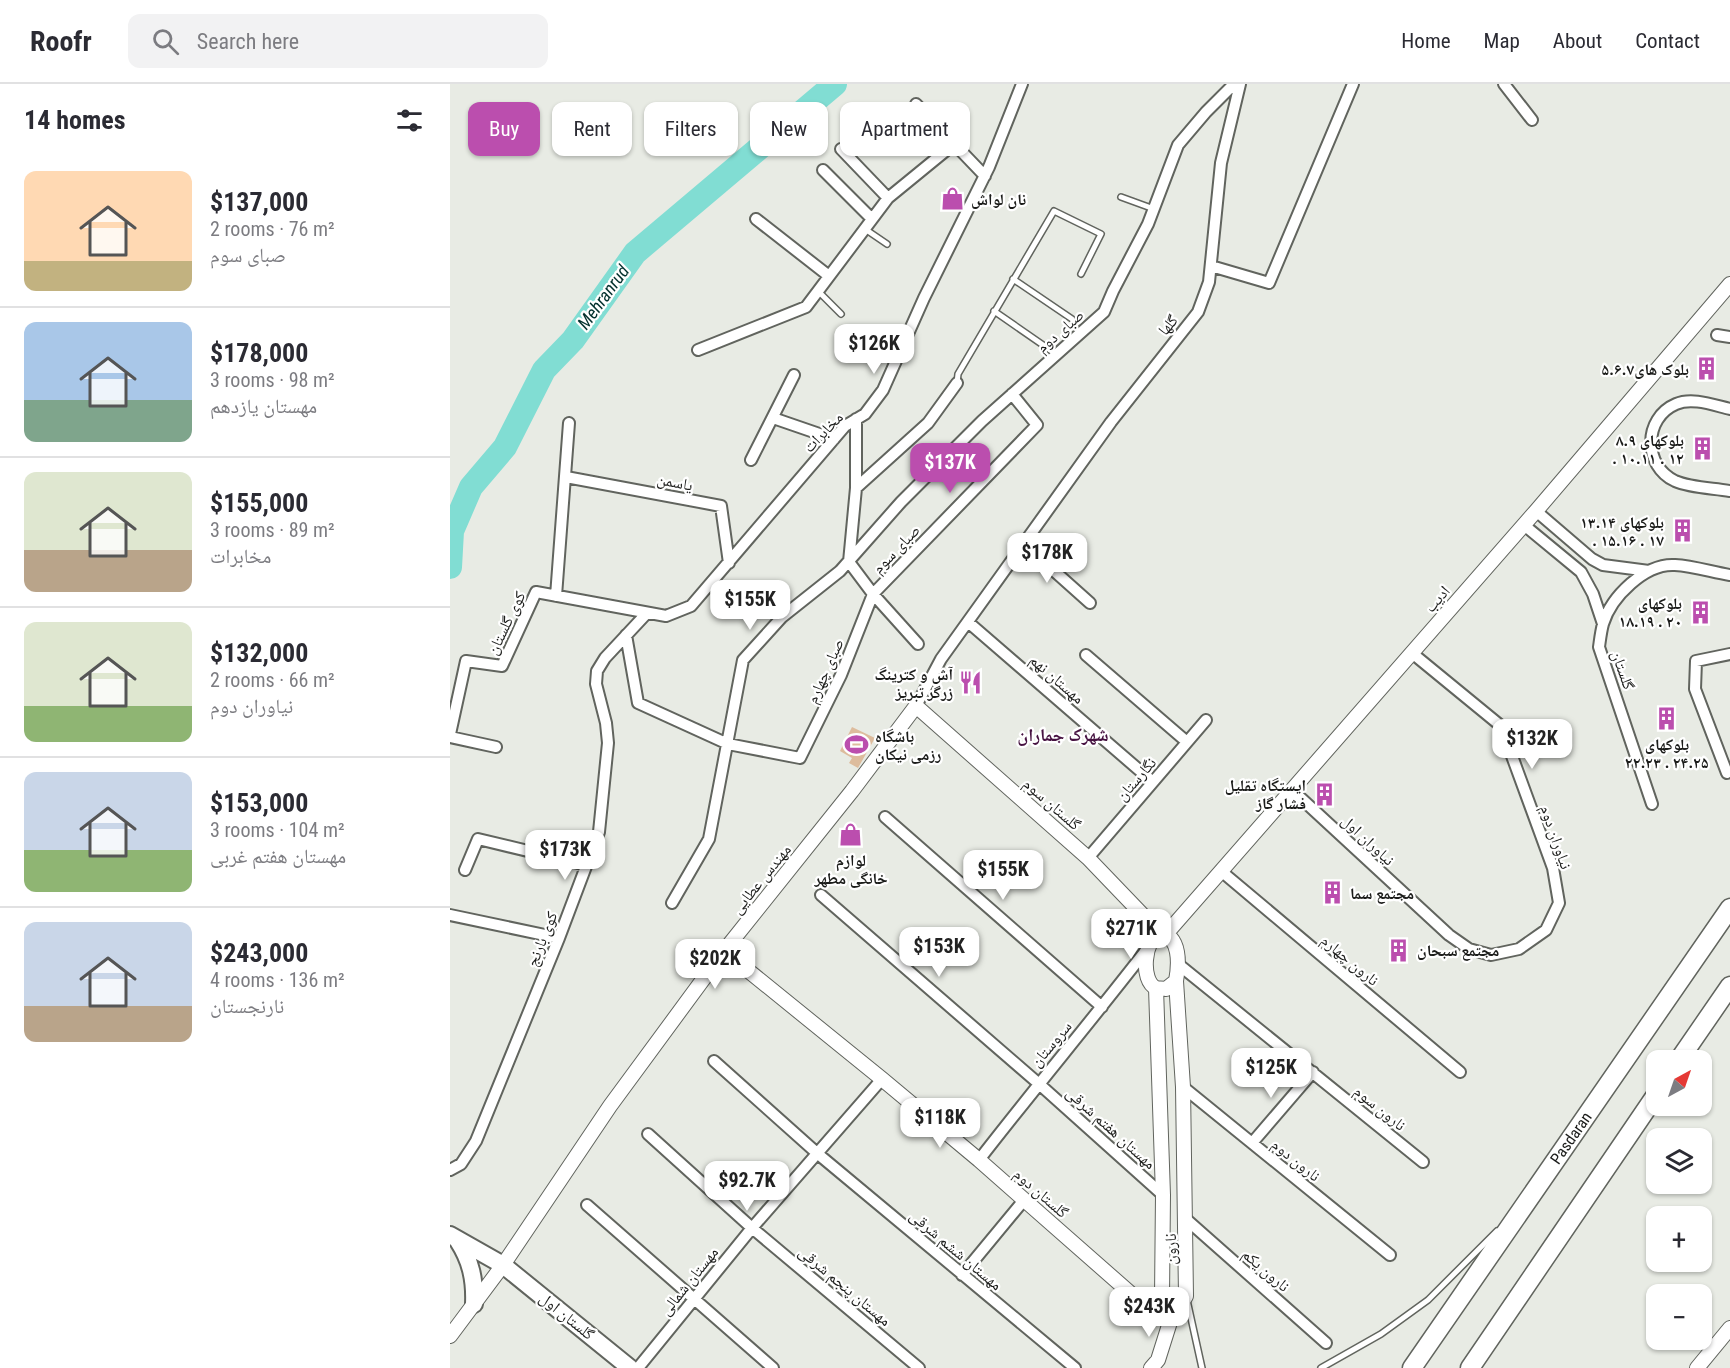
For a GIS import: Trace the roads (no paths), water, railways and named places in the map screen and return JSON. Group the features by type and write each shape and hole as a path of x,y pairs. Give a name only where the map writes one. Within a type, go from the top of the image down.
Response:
{"highway":[{"name":"Pasdaran","path":"1412,1368 1730,908"},
{"path":"1686,1050 1730,986"},
{"path":"1470,1368 1646,1110"}],"main road":[{"name":"گلستان اول","path":"454,1238 503,1265 630,1368"},
{"path":"454,1238 467,1254 473,1270 474,1304"}],"street":[{"name":"مخابرات","path":"647,613 666,616 691,606 845,426 865,414 882,390 924,298 985,176 1022,84"},
{"name":"صبای دوم","path":"672,903 708,839 743,660 782,617 840,571 901,502 1012,394 1104,312 1148,224 1178,145 1234,84"},
{"name":"گلها","path":"1024,544 1111,422 1198,312 1209,282 1221,163 1240,84"},
{"path":"1210,266 1269,283 1353,84"},
{"path":"1504,84 1532,120"},
{"path":"848,156 888,198"},
{"path":"698,350 806,307 888,198 939,156"},
{"path":"966,156 985,176"},
{"path":"823,170 872,219"},
{"path":"756,219 829,276"},
{"name":"ادیب","path":"1148,948 1151,939 1163,933 1221,871 1524,525 1730,285"},
{"path":"1717,335 1730,337"},
{"path":"751,460 794,375"},
{"path":"856,488 928,423 957,383"},
{"name":"صبای سوم","path":"873,594 1037,425 1012,394"},
{"path":"1730,409 1691,400 1677,403 1665,410 1656,421 1651,435 1651,449 1655,462 1664,473 1676,481 1730,491"},
{"path":"773,418 834,440"},
{"path":"856,419 856,488 849,561 873,594 918,644"},
{"path":"556,596 569,423"},
{"name":"یاسمن","path":"566,477 721,506 729,563"},
{"path":"1536,511 1597,562 1617,568 1649,571"},
{"path":"1524,525 1581,572 1593,594 1603,624"},
{"path":"1024,544 1090,603"},
{"name":"مهندس عطایی","path":"450,1335 503,1265 610,1106 724,951 852,791 916,706 941,659 1024,544"},
{"name":"گلستان","path":"1652,804 1599,647 1603,624 1613,602 1629,584 1649,571 1672,564 1730,575"},
{"name":"کوی گلستان","path":"496,747 450,736 466,661 502,666 536,592 647,613"},
{"name":"صبای چهارم","path":"728,744 800,758 842,675 873,594"},
{"name":"کوی بارنج","path":"450,1170 461,1164 476,1141 559,938 599,832 608,743 606,723 596,684 597,671 604,657 647,613"},
{"name":"مهستان نهم","path":"968,622 1153,782"},
{"path":"626,635 638,703 728,744"},
{"name":"نیاوران دوم","path":"1412,653 1501,726 1553,868 1559,903 1546,930"},
{"path":"1727,773 1695,689 1696,661 1730,654"},
{"path":"1086,655 1187,742"},
{"name":"گلستان سوم","path":"916,706 1089,858 1175,944 1178,964"},
{"name":"نگارستان","path":"1089,858 1206,720"},
{"name":"نیاوران اول","path":"1292,790 1449,935 1469,950 1491,955 1519,950 1546,930"},
{"path":"885,817 1102,1007"},
{"path":"465,870 478,838 586,865"},
{"name":"نارون چهارم","path":"1221,871 1460,1072"},
{"name":"مهستان هفتم شرقی","path":"821,895 1163,1195"},
{"path":"450,915 559,938"},
{"name":"سروستان","path":"979,1160 1038,1083 1148,948"},
{"name":"نارون","path":"1148,948 1148,977 1156,988 1163,1195 1161,1297 1170,1322"},
{"name":"گلستان دوم","path":"724,951 979,1160 1154,1314 1170,1322"},
{"name":"نارون","path":"1178,964 1176,981 1183,1088 1186,1296"},
{"name":"نارون سوم","path":"1178,964 1423,1162"},
{"path":"1156,988 1166,989 1176,981"},
{"name":"مهستان ششم شرقی","path":"714,1061 818,1154 1075,1368"},
{"path":"1252,1143 1312,1072"},
{"name":"مهستان شمالی","path":"638,1368 752,1228 882,1079"},
{"name":"نارون دوم","path":"1183,1088 1390,1255"},
{"name":"مهستان پنجم شرقی","path":"648,1134 752,1228 919,1368"},
{"path":"962,1275 1024,1200"},
{"path":"587,1205 773,1368"},
{"name":"نارون یکم","path":"1186,1220 1326,1343"},
{"path":"1151,1368 1158,1360 1170,1322 1186,1296"},
{"path":"1697,1368 1730,1328"}],"lane":[{"path":"1121,197 1154,209"},
{"path":"957,383 958,374 1054,211 1101,234 1082,274"},
{"path":"865,229 887,244"},
{"path":"1013,279 1072,320"},
{"path":"818,291 841,314"},
{"path":"994,311 1056,354"},
{"path":"1321,1368 1382,1334 1428,1300 1528,1200"},
{"path":"1186,1296 1202,1368"}],"waterway":[{"name":"Mehranrud","path":"450,567 452,531 471,487 505,447 544,370 573,340 635,253 835,84"}],"place":[{"name":"نان لواش","path":"953,199"},
{"name":"بلوک های۵.۶.۷","path":"1707,369"},
{"name":"بلوکهای ۸.۹ . ۱۰.۱۱ . ۱۲","path":"1702,449"},
{"name":"بلوکهای ۱۳.۱۴ . ۱۵.۱۶ . ۱۷","path":"1682,531"},
{"name":"بلوکهای ۱۸.۱۹ . ۲۰","path":"1700,612"},
{"name":"آش و کترینگ زرگر تبریز","path":"971,683"},
{"name":"بلوکهای ۲۲.۲۳ . ۲۴.۲۵","path":"1667,719"},
{"name":"باشگاه رزمی نیکان","path":"857,745"},
{"name":"ایستگاه تقلیل فشار گاز","path":"1324,794"},
{"name":"لوازم خانگی مطهر","path":"851,835"},
{"name":"مجتمع سما","path":"1332,893"},
{"name":"مجتمع سبحان","path":"1399,950"}],"district":[{"name":"شهرک جماران","path":"1063,734"}]}
